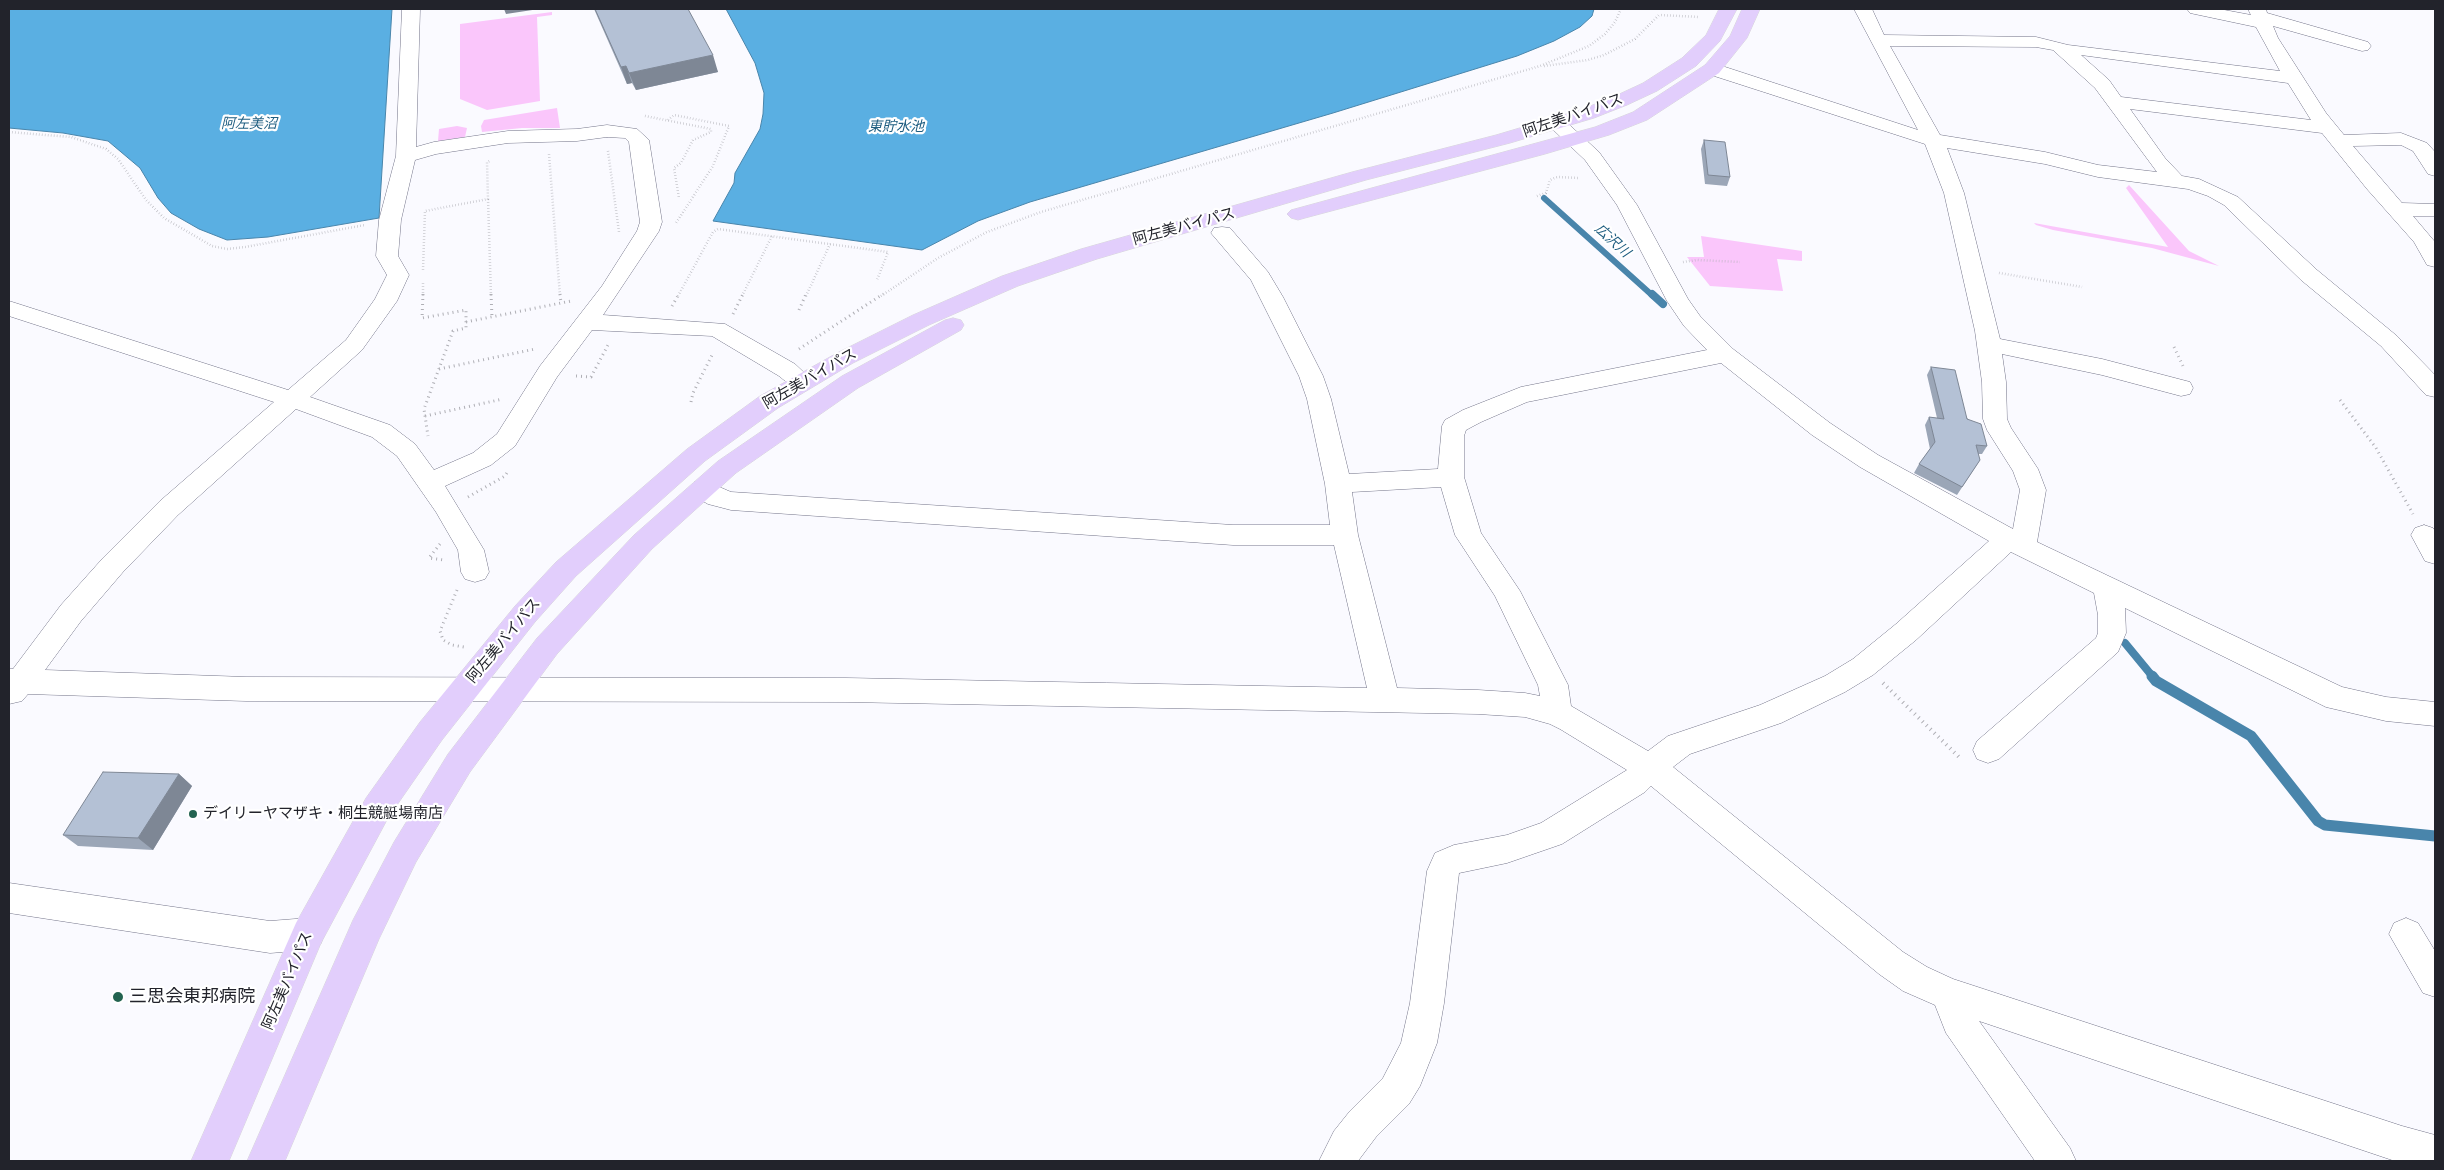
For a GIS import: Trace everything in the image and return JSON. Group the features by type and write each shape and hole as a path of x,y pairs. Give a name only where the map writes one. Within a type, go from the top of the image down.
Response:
{"main road":[{"name":"阿左美バイパス","path":"266,1161 354,956 405,852 459,763 547,646 644,542 727,467 850,382 950,327 1016,297 1087,272 1566,131 1672,75 1703,50 1714,37 1728,9"},
{"name":"阿左美バイパス","path":"210,1161 308,934 377,808 463,690 536,601 566,569 674,471 740,422 802,382 921,320 1050,266 1359,176 1640,116 1663,103 1712,69 1738,38 1751,9"}],"street":[{"path":"13,687 71,613 120,558 169,508 354,345 386,301 398,275 387,256 390,220 406,156 411,9"},
{"path":"1338,1161 1347,1144 1362,1124 1396,1091 1408,1073 1419,1043 1427,1003 1443,871 1446,863 1454,859 1507,849 1551,834 1634,783 1679,745 1770,714 1835,684 1864,667 2016,543 2033,490 2025,469 2004,438 1995,419 1994,382 1989,344 1954,193 1934,141 1863,9"},
{"path":"2196,9 2259,16 2362,46"},
{"path":"2259,16 2293,78 2333,135 2374,185 2398,209 2423,239 2435,260"},
{"path":"1878,40 2046,42 2065,50 2098,80 2116,102 2158,162 2175,180"},
{"path":"2065,50 2081,50 2293,78"},
{"path":"1712,69 1934,141 2045,158 2098,171 2175,180 2206,188 2231,201 2309,275 2389,340 2435,389"},
{"path":"2116,102 2333,135 2401,139 2420,146 2435,170"},
{"path":"1566,131 1592,156 1627,204 1684,312 1725,354 1813,424 1869,461 2016,543 2336,698 2386,710 2435,714"},
{"path":"406,156 434,148 508,136 630,132 639,140 651,226 587,322 548,372 506,440 494,451 482,458 430,483"},
{"path":"2398,209 2435,210"},
{"path":"1222,233 1260,277 1311,376 1319,399 1338,484 1345,535 1385,700"},
{"path":"9,308 293,400 381,431 406,450 430,483 470,550 475,572"},
{"path":"587,322 717,329 776,364 802,382"},
{"path":"1989,344 2102,367 2181,388"},
{"path":"1557,713 1553,685 1506,591 1468,535 1451,477 1454,426 1472,416 1521,395 1725,354"},
{"path":"1338,484 1451,477"},
{"path":"703,489 717,497 741,501 1233,535 1345,535"},
{"path":"1975,755 2108,644 2112,633 2112,615 2107,588"},
{"path":"13,687 846,690 1385,700 1525,705 1557,713 1587,728 1650,768 1690,797 1891,962 1915,979 1950,994 2379,1138 2435,1154"},
{"path":"9,898 263,936 308,934"},
{"path":"2406,934 2435,981"},
{"path":"1950,994 1958,1021 2057,1161"}],"path":[{"path":"776,364 938,258 965,242 1014,221 1540,66 1589,46 1606,34 1622,9"},
{"path":"1540,66 1567,64 1604,55 1635,39 1659,15 1705,18"},
{"path":"640,115 711,130 711,132 693,140 681,164 674,168 679,198"},
{"path":"668,120 674,115 729,126 713,166 675,224"},
{"path":"9,132 71,137 106,149 118,159 146,200 164,218 212,246 227,249 245,247 390,220"},
{"path":"608,150 619,233"},
{"path":"548,151 561,303"},
{"path":"492,317 488,162 496,160"},
{"path":"1537,196 1546,194 1550,180 1556,177 1610,179"},
{"path":"432,443 426,428 424,409 454,331 466,328 466,310 422,318 425,211 488,198"},
{"path":"670,308 713,232 718,228 888,252 877,280"},
{"path":"799,310 830,244"},
{"path":"1677,265 1697,260 1740,262"},
{"path":"1972,269 2082,287"},
{"path":"466,322 579,300"},
{"path":"439,369 539,348"},
{"path":"425,416 521,394 535,394"},
{"path":"2340,400 2376,448 2430,544"},
{"path":"437,536 441,543 429,558 453,561 475,572 458,590 440,631 444,640 465,647"},
{"path":"1864,667 1975,755"}],"shaded area":[{"path":"552,12 552,15 537,17 540,101 487,110 460,99 460,24"},
{"path":"557,108 560,128 522,128 482,132 481,126 484,120"},
{"path":"457,126 467,128 465,137 438,141 439,129"},
{"path":"2129,185 2189,251 2219,266 2152,248 2053,230 2034,223 2168,247 2126,188"},
{"path":"1701,236 1802,251 1802,261 1777,259 1783,291 1710,286 1687,257 1704,257"}],"water":[{"name":"阿左美沼","path":"9,9 392,9 379,218 268,237 227,240 199,229 171,213 158,198 140,168 108,141 63,133 9,128"},
{"name":"東貯水池","path":"726,9 1594,9 1592,16 1580,27 1554,41 1517,56 1333,113 1030,202 978,221 922,250 713,221 734,183 735,173 760,129 763,114 764,93 755,63"}],"building":[{"path":"595,9 688,9 713,55 629,73 626,66 621,67"},
{"path":"1704,140 1725,142 1730,177 1708,175"},
{"path":"1931,367 1955,370 1967,419 1981,424 1987,446 1976,445 1980,460 1962,487 1919,464 1935,442 1929,417 1944,419"},
{"path":"103,772 179,774 138,838 63,835"}],"waterway":[{"name":"広沢川","path":"1544,198 1653,296"},
{"name":"広沢川","path":"1652,294 1663,304"},
{"path":"2125,643 2153,677"},
{"path":"2152,676 2156,681 2251,736 2318,821 2325,825 2435,836"}],"place":[{"name":"デイリーヤマザキ・桐生競艇場南店","path":"193,814"},
{"name":"三思会東邦病院","path":"118,997"}]}
